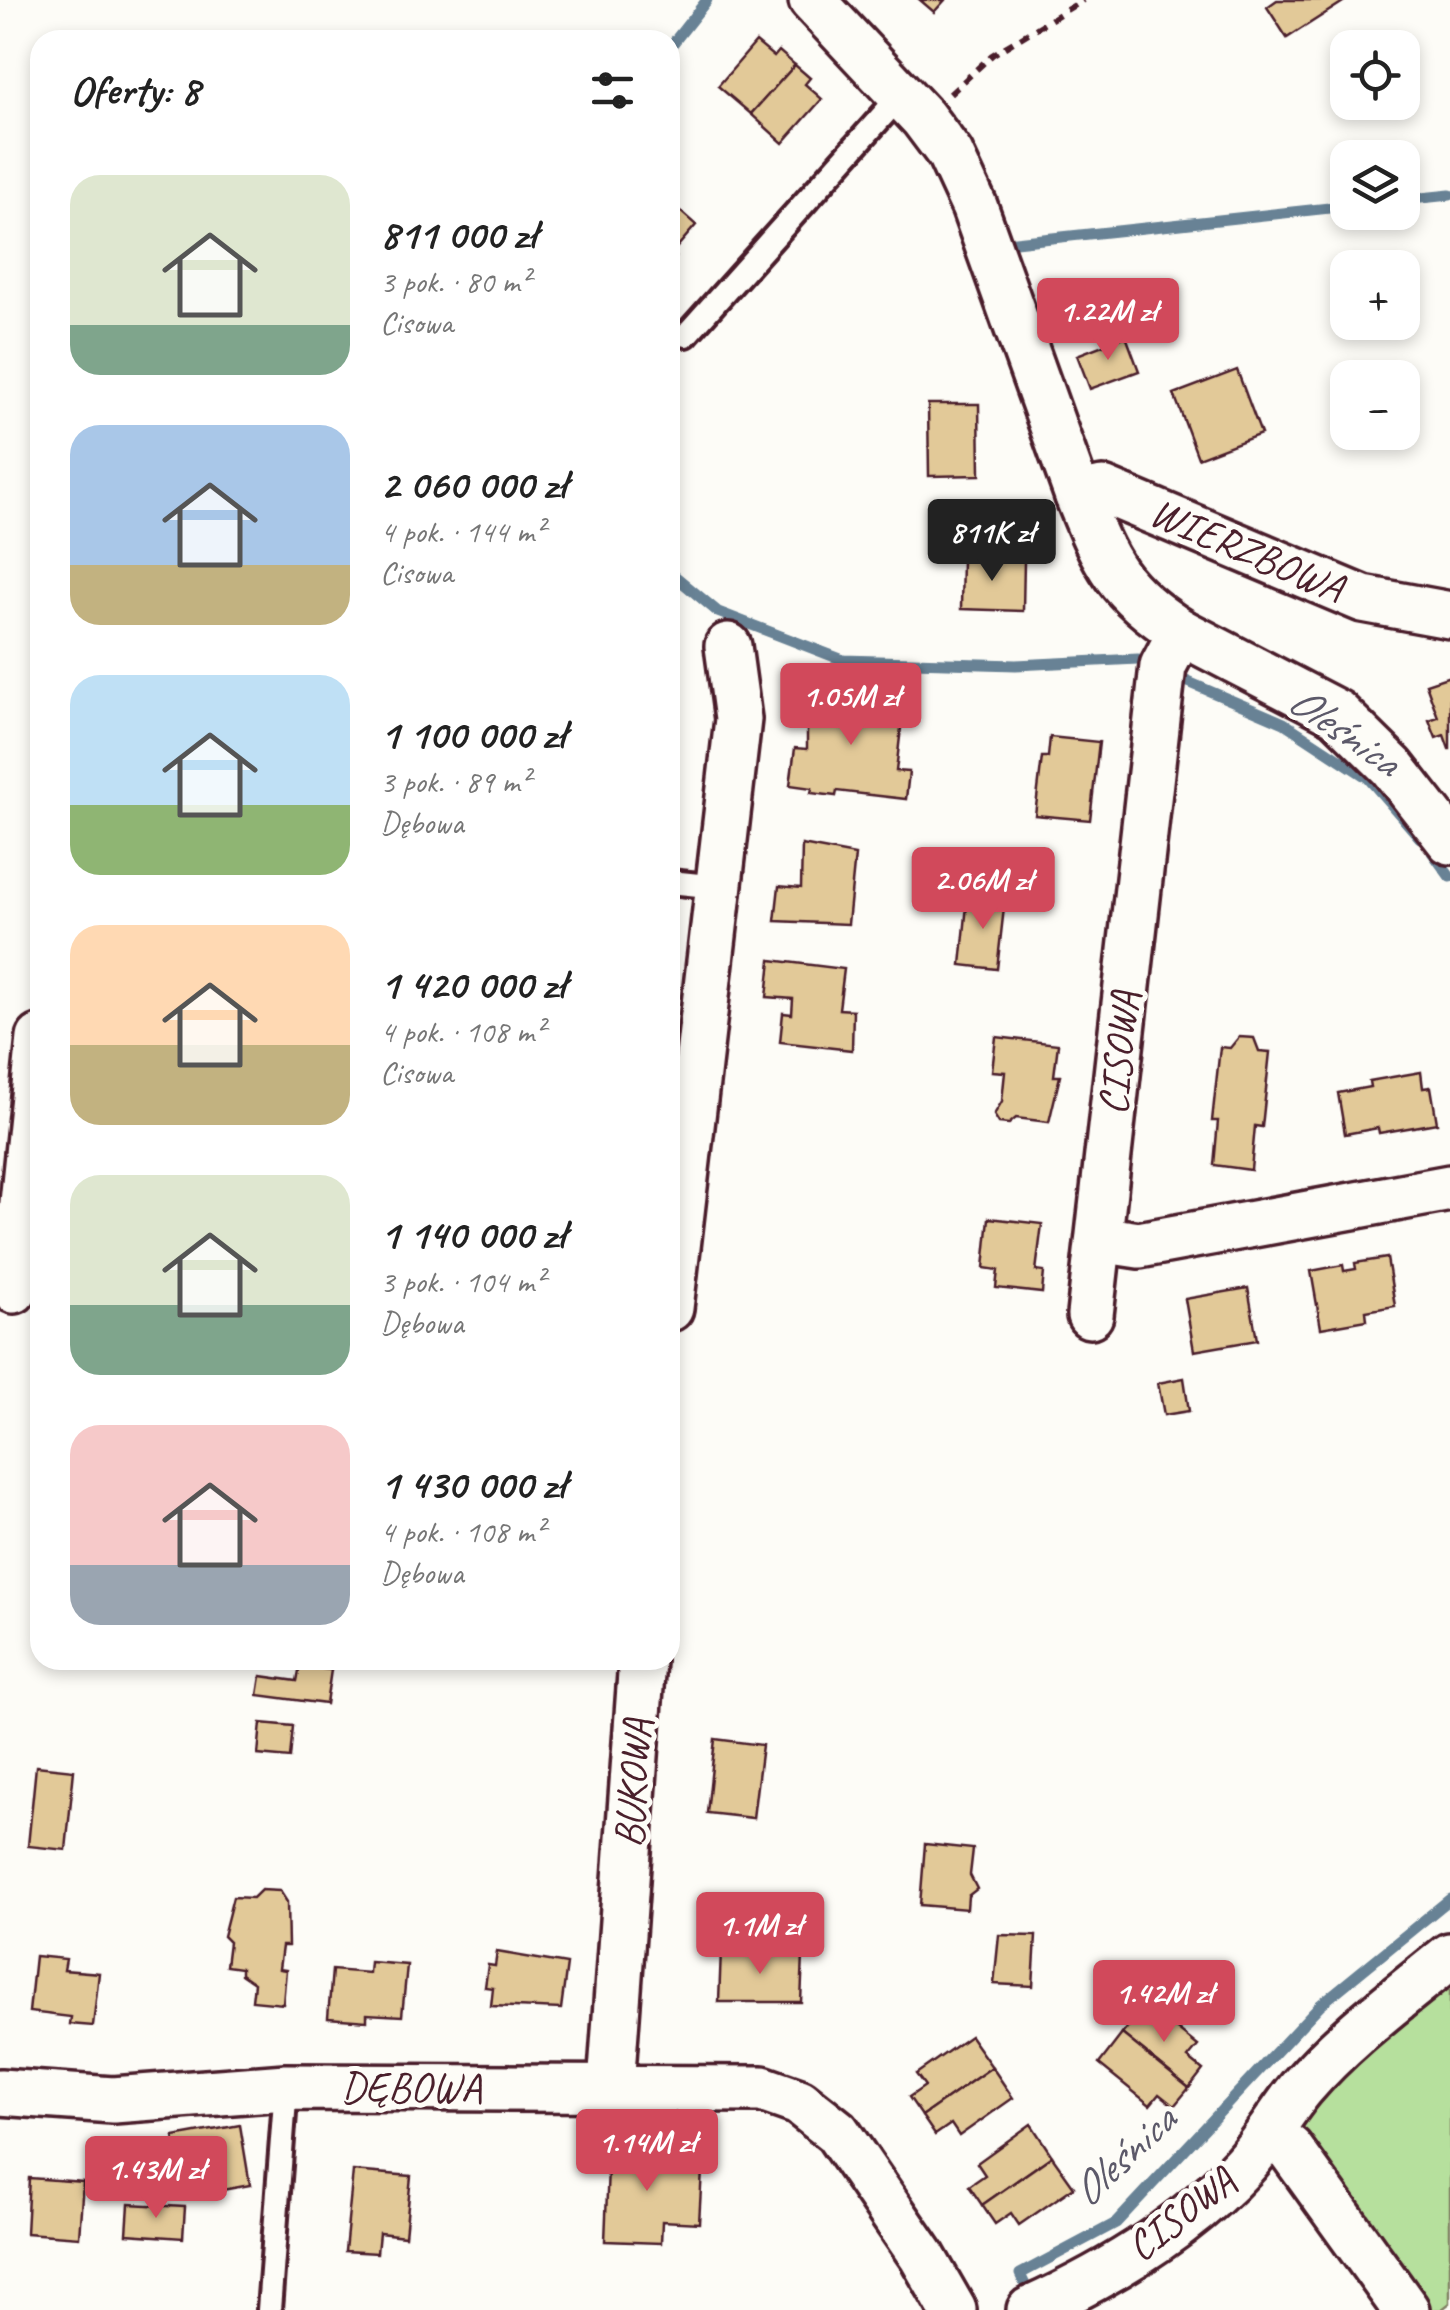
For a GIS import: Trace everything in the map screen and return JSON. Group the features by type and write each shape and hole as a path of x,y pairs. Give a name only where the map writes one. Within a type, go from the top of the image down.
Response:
{"street":[{"path":"812,0 912,107 950,154 974,206 1078,496 1114,578 1141,607 1180,632 1337,713 1392,767 1450,841"},
{"name":"WIERZBOWA","path":"1078,496 1103,490 1364,599 1450,615"},
{"name":"CISOWA","path":"1090,1315 1163,666 1180,632"},
{"path":"680,1220 738,719 728,646"},
{"path":"18,1291 30,1153"},
{"path":"1098,1240 1138,1245 1450,1188"},
{"name":"BUKOWA","path":"611,2086 641,1670"},
{"name":"CISOWA","path":"1030,2310 1095,2278 1169,2230 1232,2177 1301,2088 1450,1956"},
{"name":"DĘBOWA","path":"0,2092 113,2100 286,2087 762,2089 799,2102 837,2132 954,2310"},
{"name":"CISOWA","path":"1269,2132 1290,2149 1406,2310"}],"lane":[{"path":"686,335 912,107"},
{"path":"680,883 718,887"},
{"path":"269,2310 286,2087"}],"path":[{"path":"912,107 1083,0"}],"green space":[{"path":"1450,1973 1450,2303 1441,2310 1422,2310 1291,2133 1324,2082"}],"building":[{"path":"920,0 945,0 934,12"},
{"path":"1277,0 1343,2 1287,38 1267,7"},
{"path":"756,42 774,57 779,51 795,65 751,114 718,86"},
{"path":"795,65 810,78 805,84 822,99 783,143 751,114"},
{"path":"680,211 696,225 680,244"},
{"path":"1126,336 1139,371 1090,389 1077,355"},
{"path":"1237,370 1261,434 1198,458 1174,394"},
{"path":"928,404 979,404 980,475 929,476"},
{"path":"962,558 1024,560 1023,611 961,609"},
{"path":"1450,676 1449,749 1444,735 1436,738 1429,720 1438,717 1426,684"},
{"path":"807,696 904,702 896,771 909,772 906,799 837,791 836,796 811,793 812,788 790,785 795,748 807,749"},
{"path":"1050,737 1099,742 1090,820 1035,815 1042,757 1048,757"},
{"path":"802,845 855,855 848,924 775,921 779,886 801,888"},
{"path":"968,895 1005,899 997,969 961,965"},
{"path":"771,960 844,969 839,1009 853,1010 852,1050 780,1042 783,1013 792,1014 793,999 767,997"},
{"path":"996,1037 1058,1044 1054,1076 1060,1076 1049,1122 1016,1118 1009,1124 999,1123 994,1115 1002,1101 1005,1072 992,1071"},
{"path":"1239,1037 1254,1038 1259,1051 1270,1052 1262,1127 1255,1126 1251,1170 1214,1165 1218,1121 1212,1121 1220,1047 1230,1048"},
{"path":"1421,1072 1423,1088 1431,1087 1437,1123 1379,1133 1378,1128 1345,1134 1338,1093 1370,1087 1369,1081"},
{"path":"989,1218 1042,1224 1036,1271 1044,1272 1042,1293 996,1288 998,1270 984,1268"},
{"path":"1387,1258 1395,1306 1366,1311 1367,1320 1321,1328 1311,1271 1343,1265 1344,1271 1356,1269 1355,1263"},
{"path":"1248,1288 1257,1340 1194,1351 1185,1299"},
{"path":"1184,1378 1189,1411 1164,1415 1158,1383"},
{"path":"299,1670 331,1670 326,1704 258,1695 261,1676 297,1681"},
{"path":"261,1723 293,1726 290,1758 258,1755"},
{"path":"715,1739 762,1745 753,1818 707,1813"},
{"path":"36,1766 74,1770 66,1850 28,1846"},
{"path":"925,1844 973,1849 970,1875 977,1889 968,1896 967,1909 920,1905"},
{"path":"261,1890 280,1891 287,1902 288,1946 282,1946 279,1969 286,1970 283,2004 252,2001 254,1983 241,1974 241,1968 226,1966 229,1942 223,1936 233,1897 253,1898"},
{"path":"999,1935 1036,1936 1033,1986 994,1984"},
{"path":"721,1950 803,1955 801,2002 719,2002"},
{"path":"497,1952 567,1964 561,2009 491,2006 493,1988 485,1987 488,1965 495,1966"},
{"path":"35,1956 66,1959 64,1970 99,1973 93,2026 70,2024 71,2017 29,2012"},
{"path":"370,1962 407,1965 402,2016 367,2014 367,2021 328,2018 332,1970 369,1973"},
{"path":"1147,2005 1198,2046 1188,2058 1203,2070 1189,2088 1122,2034"},
{"path":"1122,2034 1189,2088 1174,2106 1159,2094 1150,2105 1099,2064"},
{"path":"970,2036 992,2067 922,2116 909,2097 925,2086 916,2074"},
{"path":"992,2067 1013,2098 959,2136 951,2124 935,2135 922,2116"},
{"path":"1031,2124 1052,2156 982,2205 969,2186 985,2175 977,2163"},
{"path":"240,2125 250,2185 184,2197 174,2137"},
{"path":"609,2143 665,2146 664,2168 702,2170 699,2223 662,2221 661,2243 605,2241"},
{"path":"1052,2156 1074,2187 1019,2225 1011,2213 995,2224 982,2205"},
{"path":"353,2171 411,2176 405,2236 379,2233 377,2253 345,2251"},
{"path":"29,2178 83,2182 79,2237 26,2233"},
{"path":"129,2204 185,2207 183,2238 127,2234"}],"waterway":[{"name":"Oleśnica","path":"680,34 707,0"},
{"name":"Oleśnica","path":"1420,198 1450,195"},
{"name":"Oleśnica","path":"1006,243 1330,208"},
{"name":"Oleśnica","path":"680,580 718,612 843,660 1016,665 1138,659"},
{"name":"Oleśnica","path":"1172,675 1284,723 1368,778 1420,838"},
{"name":"Oleśnica","path":"1432,852 1450,877"},
{"name":"Oleśnica","path":"1027,2289 1020,2274 1116,2223 1320,2005 1450,1899"}]}
